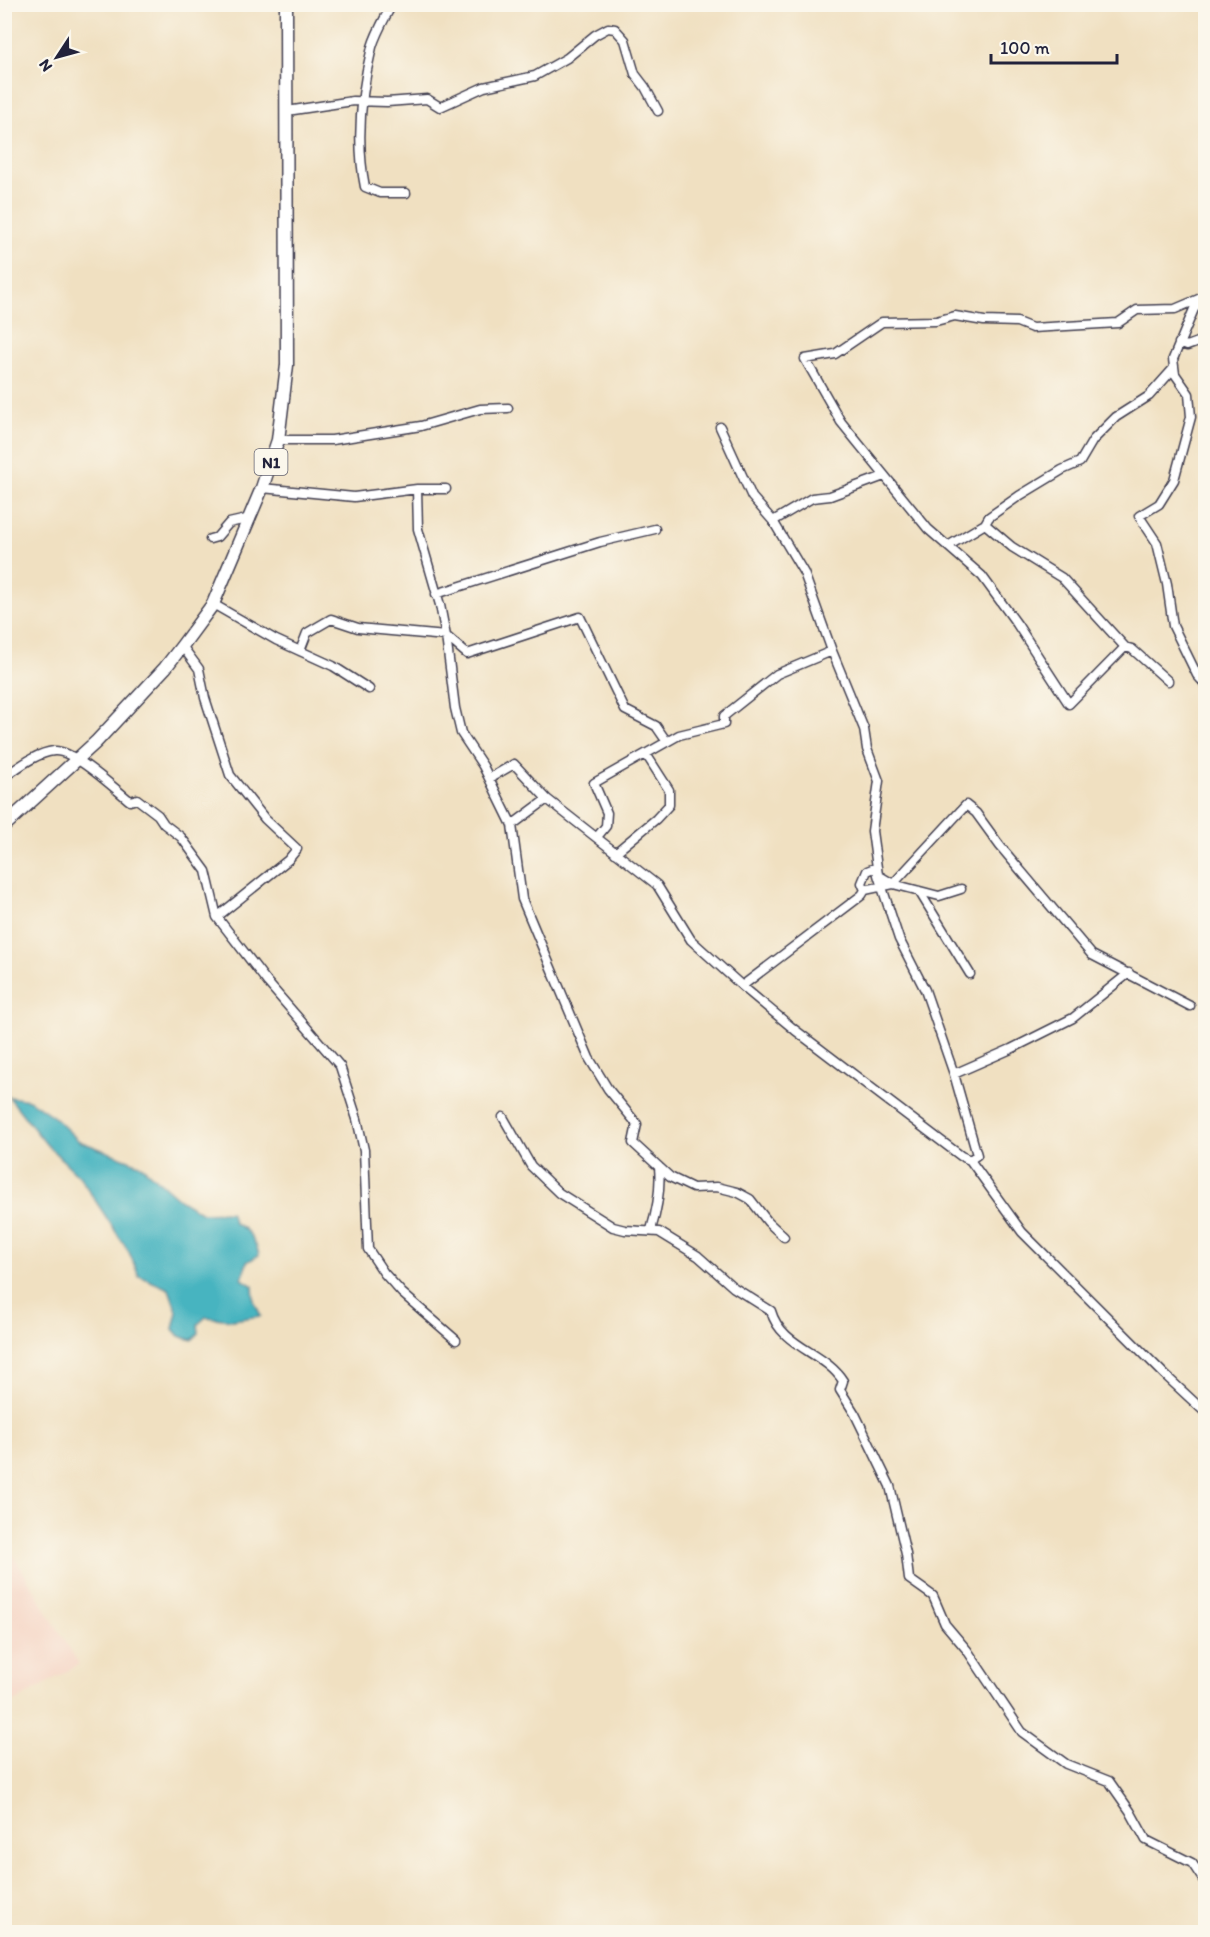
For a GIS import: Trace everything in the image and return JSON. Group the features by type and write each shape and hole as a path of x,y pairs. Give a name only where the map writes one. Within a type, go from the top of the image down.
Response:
{"highway":[{"name":"N1","path":"4,826 96,742 182,646 213,604 262,488 278,440 287,365 286,4"}],"street":[{"path":"392,4 372,45 362,101 362,172 364,187 380,193 406,193"},
{"path":"287,111 362,101 414,102 427,99 440,107 484,87 535,76 567,58 595,35 608,28 615,29 624,40 634,74 645,87 658,111"},
{"path":"1203,296 1173,360 1175,374 1189,394 1191,417 1174,480 1159,504 1139,516 1157,543 1167,584 1173,626 1197,675 1206,685"},
{"path":"1125,647 1069,704 1017,624 982,576 928,529 841,422 805,359 835,354 882,322 936,321 955,316 984,321 1017,322 1032,328 1108,323 1118,322 1137,310 1175,309 1203,296"},
{"path":"1179,343 1187,346 1206,339"},
{"path":"948,546 985,524 989,517 1019,496 1080,462 1093,440 1116,417 1149,396 1174,368"},
{"path":"278,440 332,440 421,426 480,409 508,408"},
{"path":"720,427 752,496 773,521 804,573 832,651 864,729 867,749 879,781 872,831 877,871 899,939 925,990 954,1074 977,1155 970,1160"},
{"path":"773,521 812,498 830,496 884,476"},
{"path":"262,488 354,497 417,489 446,489"},
{"path":"417,489 418,529 446,636 455,708 461,733 490,778 512,825 522,899 585,1048 608,1089 637,1124 633,1143 670,1177 693,1188 717,1187 737,1192 750,1199 784,1237"},
{"path":"210,539 217,537 229,523 251,518"},
{"path":"985,524 1012,547 1062,578 1125,647 1132,649 1168,681"},
{"path":"436,594 600,542 655,528"},
{"path":"213,604 276,640 333,666 369,689"},
{"path":"300,651 307,633 331,619 358,628 446,636 467,654 580,617 625,710 656,726 667,742"},
{"path":"182,646 199,669 205,699 230,775 265,819 297,849 288,860 217,917"},
{"path":"597,837 606,826 607,813 594,783 679,735 724,724 724,716 777,674 832,651"},
{"path":"4,777 33,759 55,750 78,759 130,801 137,799 182,837 206,871 217,917 268,983 339,1066 357,1119 364,1150 368,1250 402,1293 456,1340"},
{"path":"615,853 656,819 669,805 669,790 646,754"},
{"path":"490,778 514,764 547,800 657,885 690,940 742,986 795,1030 970,1160 1022,1233 1090,1298 1165,1376 1206,1413"},
{"path":"512,825 547,800"},
{"path":"893,884 966,805 976,813 1000,846 1092,955 1190,1006"},
{"path":"865,890 862,884 867,871 877,871 893,884"},
{"path":"742,986 807,938 862,895 865,890 893,884 939,896 961,889"},
{"path":"919,891 970,974"},
{"path":"954,1074 1073,1018 1129,973"},
{"path":"503,1117 531,1166 559,1193 612,1227 659,1232 698,1256 733,1287 771,1311 774,1323 788,1338 837,1371 843,1381 840,1390 855,1414 890,1486 906,1554 909,1579 933,1596 945,1624 967,1650 1022,1732 1066,1764 1109,1781 1130,1811 1146,1840 1192,1863 1206,1884"},
{"path":"651,1230 659,1189 659,1167"}],"shaded area":[{"path":"4,1540 79,1664 5,1708 4,1708"}],"water":[{"path":"9,1097 29,1100 54,1117 79,1141 139,1164 179,1199 202,1213 230,1212 234,1223 244,1229 253,1240 259,1255 247,1262 242,1279 253,1286 254,1301 261,1316 232,1320 206,1317 198,1324 199,1333 192,1340 179,1336 173,1329 177,1312 169,1289 139,1276 129,1252 80,1177 46,1144"}]}
